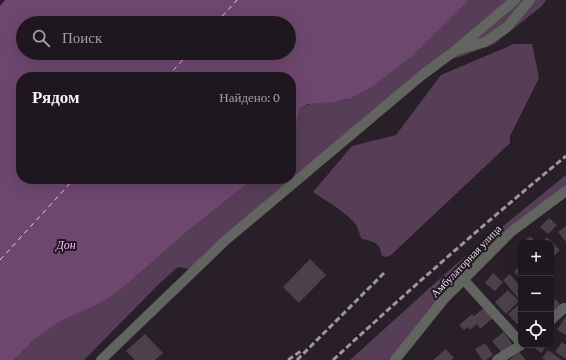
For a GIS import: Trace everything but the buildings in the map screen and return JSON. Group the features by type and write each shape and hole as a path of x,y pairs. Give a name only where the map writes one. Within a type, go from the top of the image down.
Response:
{"street":[{"path":"296,181 421,76 456,50 515,0"},
{"path":"456,50 485,42 507,27 530,0"},
{"path":"101,360 226,240 293,184"},
{"name":"Амбулаторная улица","path":"395,360 444,299 511,232 566,191"},
{"path":"464,280 518,341"},
{"path":"554,317 564,308"},
{"path":"498,360 518,346"}],"shaded area":[{"path":"469,0 546,0 542,6 494,44 459,57 434,63 296,179 296,125 300,108 307,105 341,101 362,93 388,73"},
{"path":"514,44 532,44 539,78 510,136 510,143 391,255 387,257 382,256 380,248 376,243 362,239 358,228 352,220 336,207 313,192 352,146 396,135 441,75"},
{"path":"566,175 566,191 511,232 395,360 350,360 455,265"},
{"path":"247,184 290,184 189,269 178,267 160,283 84,360 14,360 33,341 61,321 97,305 118,292 188,231"}],"water":[{"name":"Дон","path":"5,0 469,0 412,56 372,87 352,98 335,102 308,104 300,108 296,125 296,72 16,72 16,184 247,184 188,231 118,292 97,305 61,321 33,341 14,360 0,360 0,6"}],"ferry route":[{"path":"222,16 237,0"},
{"path":"172,72 183,60"},
{"path":"0,260 69,184"}],"railway":[{"path":"333,360 448,256 566,156"},
{"path":"297,360 384,273"},
{"path":"288,360 301,351"}]}
